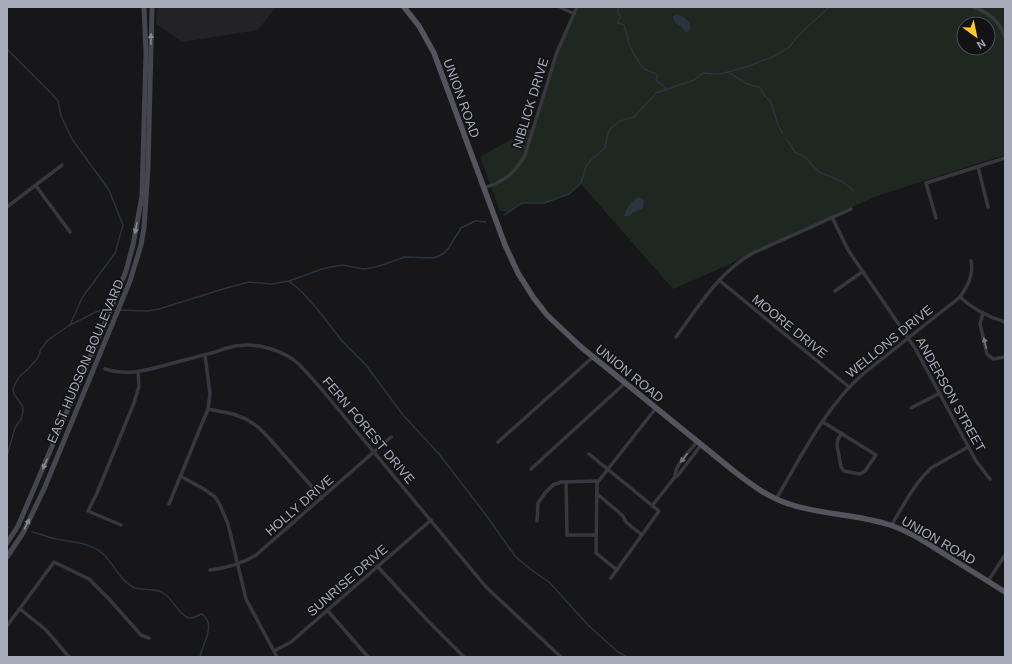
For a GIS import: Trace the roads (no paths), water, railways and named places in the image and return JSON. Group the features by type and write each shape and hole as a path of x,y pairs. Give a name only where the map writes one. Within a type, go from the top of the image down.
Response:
{"main road":[{"name":"EAST HUDSON BOULEVARD","path":"7,557 19,539 32,514 108,336 136,264 142,240 144,228 146,53 144,7"},
{"name":"EAST HUDSON BOULEVARD","path":"7,542 21,519 126,271 133,245 142,196 152,7"},
{"name":"UNION ROAD","path":"404,7 419,26 434,53 512,262 525,285 550,318 571,339 747,482 776,499 800,507 865,518 891,526 924,541 1005,592"}],"street":[{"path":"560,7 574,14"},
{"name":"NIBLICK DRIVE","path":"484,188 504,180 518,166 525,155 557,52 577,7"},
{"path":"973,7 982,10 999,24 1005,37"},
{"path":"936,218 926,183 1005,158"},
{"path":"7,206 36,186 62,165"},
{"path":"978,167 988,207"},
{"path":"36,186 70,232"},
{"path":"676,337 719,280 736,264 753,253 851,209"},
{"name":"ANDERSON STREET","path":"832,217 848,250 908,337 940,393 968,447 981,469 990,479"},
{"name":"WELLONS DRIVE","path":"776,499 823,422 849,387 908,337 960,297 970,279 973,267 971,261"},
{"path":"835,291 862,272"},
{"name":"MOORE DRIVE","path":"719,280 849,387"},
{"path":"960,297 969,306 1005,322"},
{"path":"983,313 980,324 987,354 993,359 1005,356"},
{"name":"FERN FOREST DRIVE","path":"105,369 119,372 138,372 227,348 248,345 269,348 288,357 305,370 486,587 561,657"},
{"path":"169,504 208,409 210,394 205,355"},
{"path":"498,442 593,357"},
{"path":"121,525 88,511 97,493 134,403 139,386 138,372"},
{"path":"531,468 625,383"},
{"path":"911,408 940,393"},
{"path":"617,570 596,553 596,494 598,481 656,408"},
{"path":"208,409 233,414 246,419 258,427 322,498"},
{"path":"823,422 842,433 876,455 865,471 860,474 844,471 841,468 837,445 838,439 842,433"},
{"name":"HOLLY DRIVE","path":"210,570 238,564 256,555 391,436"},
{"path":"652,506 674,476 674,472 699,444"},
{"path":"891,526 926,472 968,447"},
{"path":"589,454 659,511 612,578"},
{"path":"180,476 204,488 215,497 219,503 227,520 246,599 277,657"},
{"path":"537,521 538,503 544,493 553,485 566,482 598,481"},
{"path":"566,482 567,535 596,535"},
{"path":"596,494 624,516 626,522 642,535"},
{"name":"SUNRISE DRIVE","path":"274,651 288,644 431,520"},
{"path":"988,581 1005,555"},
{"path":"7,626 54,562 89,579 110,599 141,635 149,638"},
{"path":"377,566 464,657"},
{"path":"20,610 46,630 69,657"},
{"path":"327,610 368,657"}],"waterway":[{"path":"618,7 620,17 618,23 624,25 630,47 635,56 646,70 658,75 656,80 664,87 665,90"},
{"path":"504,215 522,203 544,203 569,194 581,183 586,166 605,148 608,133 611,128 620,121 634,117 656,93 694,80 703,73 719,74 728,72 775,56 789,47 799,35 829,7"},
{"path":"7,49 58,101 61,116 72,139 109,190 123,225 115,253 82,298 70,325"},
{"path":"728,72 747,84 760,88 771,102 778,125 783,134"},
{"path":"787,140 795,152 805,157 819,172 841,181 854,191"},
{"path":"7,456 15,428 21,419 23,412 23,407 14,394 13,389 19,377 38,358 41,349 48,340 70,325 98,311 148,311 249,282 271,284 289,281 322,269 343,265 363,269 379,266 405,257 433,258 439,256 448,249 461,228 475,221 486,222"},
{"path":"289,281 302,292 343,342 366,365 403,415 439,454 486,515 515,556 530,569 549,582 589,626 618,652 627,657"},
{"path":"32,532 56,539 80,543 97,549 106,557 121,577 130,585 139,589 162,592 184,615 188,617 192,618 202,614 206,618 208,629 200,657"}]}
